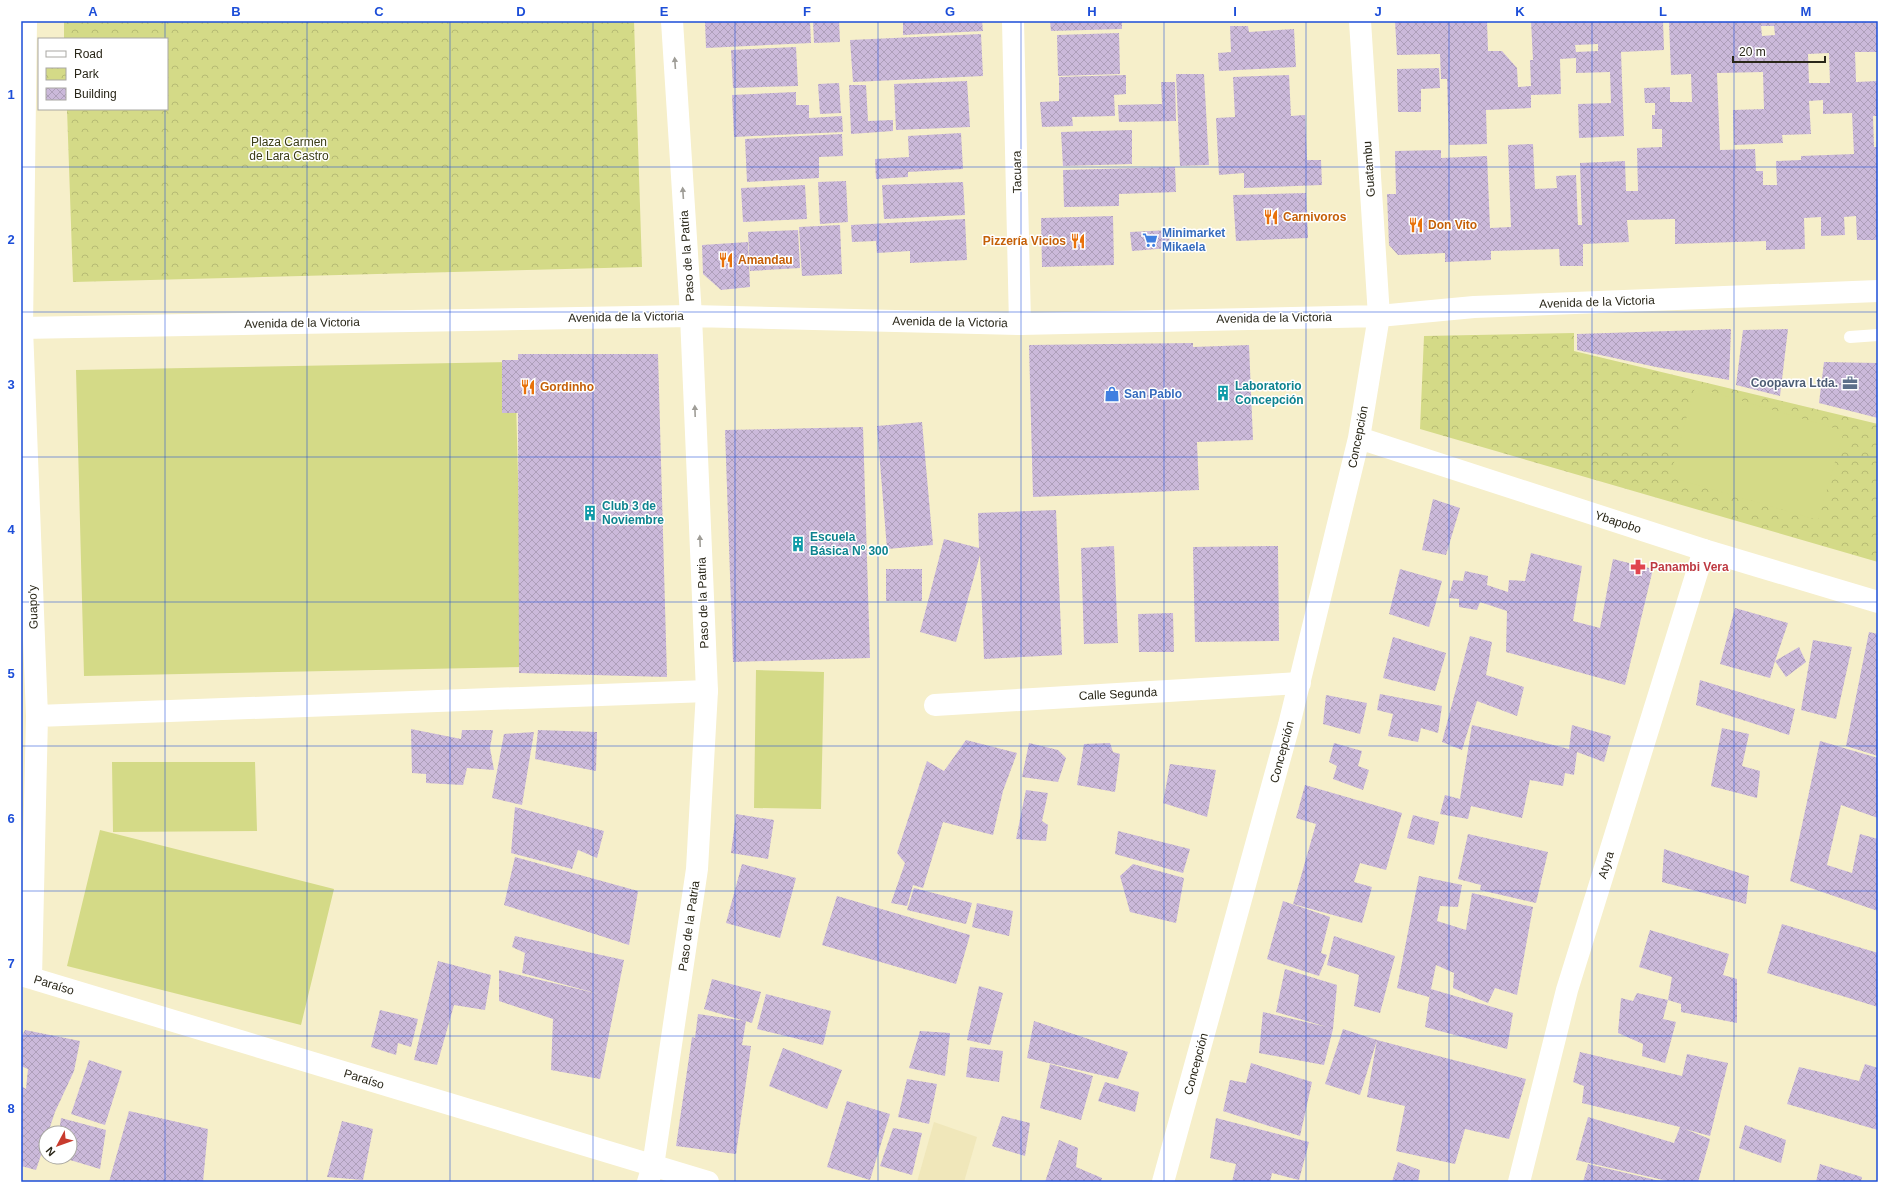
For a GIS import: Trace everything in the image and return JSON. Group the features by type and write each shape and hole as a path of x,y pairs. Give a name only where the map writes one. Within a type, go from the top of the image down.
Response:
{"street":[{"name":"Guapo'y","path":"26,21 22,328 37,716 26,976"},
{"name":"Paso de la Patria","path":"651,1174 697,869 707,691 691,316 672,21"},
{"name":"Tacuara","path":"1014,21 1020,324"},
{"name":"Guatambu","path":"1360,21 1379,316"},
{"name":"Avenida de la Victoria","path":"22,328 691,316 1020,324 1379,316 1474,307 1878,291"},
{"name":"Concepción","path":"1163,1182 1300,683 1359,438 1379,316"},
{"name":"Ybapobo","path":"1359,438 1704,550 1878,602"},
{"name":"Atyra","path":"1519,1182 1568,990 1704,550"},
{"name":"Calle Segunda","path":"935,705 1300,683"},
{"path":"37,716 707,691"},
{"name":"Paraíso","path":"26,976 651,1174 708,1182"}],"lane":[{"path":"1850,337 1878,335"}],"shaded area":[{"path":"934,1122 977,1137 964,1182 917,1182"}],"green space":[{"name":"Plaza Carmen de Lara Castro","path":"64,21 634,21 642,267 73,282 67,110 168,110 168,38 64,38"},
{"path":"1574,333 1574,351 1878,424 1878,562 1420,429 1424,336"},
{"path":"515,362 523,667 84,676 76,370"},
{"path":"1695,387 1844,431 1818,520 1670,477"},
{"path":"756,670 824,672 821,809 754,808"},
{"path":"112,762 255,762 257,831 113,832"},
{"path":"100,830 334,889 301,1025 67,966"}],"building":[{"path":"705,21 810,21 811,43 706,48"},
{"path":"813,21 839,21 840,42 814,43"},
{"path":"903,21 982,21 983,31 903,35"},
{"path":"1050,21 1122,21 1122,29 1051,31"},
{"path":"1395,21 1487,21 1488,51 1502,51 1517,68 1518,87 1531,86 1530,60 1533,60 1531,21 1663,21 1664,50 1621,52 1624,136 1579,138 1578,104 1611,103 1610,72 1576,73 1576,58 1560,59 1561,94 1531,95 1531,108 1486,110 1487,144 1449,145 1447,79 1441,79 1440,54 1397,55","holes":["1598,44 1598,51 1576,52 1575,45"]},
{"path":"1669,21 1878,21 1878,52 1855,52 1856,82 1878,81 1878,116 1873,116 1874,147 1878,147 1878,240 1857,240 1856,216 1844,217 1845,235 1821,236 1821,217 1804,218 1805,249 1766,250 1766,241 1675,244 1675,219 1627,220 1629,242 1583,244 1583,266 1560,266 1559,249 1491,251 1491,260 1445,262 1445,253 1398,255 1389,245 1387,194 1396,194 1395,151 1441,150 1441,158 1487,156 1490,228 1511,227 1508,145 1533,144 1535,189 1557,188 1556,176 1576,175 1578,225 1582,225 1580,163 1625,161 1626,191 1638,191 1637,148 1662,147 1662,129 1652,129 1652,115 1655,115 1655,103 1645,103 1644,88 1670,87 1670,102 1692,102 1691,74 1671,75","holes":["1761,26 1774,26 1775,35 1762,36","1829,53 1830,83 1809,83 1808,54","1763,72 1764,109 1733,110 1734,145 1783,143 1782,135 1811,134 1809,101 1823,100 1823,114 1852,113 1854,154 1801,156 1801,160 1776,161 1777,185 1763,185 1763,171 1756,171 1755,149 1720,150 1717,73"]},
{"path":"1230,26 1248,26 1249,32 1294,29 1296,67 1219,71 1218,53 1231,52"},
{"path":"1119,33 1120,74 1058,76 1057,35"},
{"path":"981,34 983,76 853,82 850,40"},
{"path":"796,47 798,86 733,88 731,50"},
{"path":"1439,68 1440,88 1421,89 1421,112 1398,112 1397,69"},
{"path":"1176,74 1204,74 1209,165 1180,166"},
{"path":"1126,75 1126,94 1114,95 1115,116 1072,117 1073,126 1042,127 1040,102 1059,101 1059,77"},
{"path":"1289,75 1291,116 1305,115 1307,160 1321,160 1322,185 1244,188 1244,173 1219,175 1216,118 1235,117 1233,77"},
{"path":"967,81 970,127 896,130 894,84"},
{"path":"1161,82 1175,82 1176,121 1119,122 1118,105 1162,104"},
{"path":"839,83 841,113 820,114 818,84"},
{"path":"849,85 866,85 868,121 893,120 893,131 851,134"},
{"path":"796,92 796,105 809,105 809,118 842,116 843,132 734,137 732,95"},
{"path":"1132,130 1132,164 1063,166 1061,132"},
{"path":"961,133 963,169 908,172 908,177 876,179 875,159 909,157 908,136"},
{"path":"842,134 843,156 819,157 819,178 747,182 745,139"},
{"path":"1175,167 1176,192 1119,194 1119,206 1064,207 1063,170"},
{"path":"846,181 848,222 820,224 818,182"},
{"path":"963,182 965,215 884,219 882,185"},
{"path":"805,185 807,219 743,222 741,188"},
{"name":"Carnivoros","path":"1306,193 1308,238 1236,241 1233,195"},
{"name":"Pizzería Vicios","path":"1113,216 1114,265 1042,267 1041,218"},
{"path":"965,219 967,260 910,263 910,251 877,253 876,241 852,242 851,225"},
{"path":"840,225 842,274 802,276 799,227"},
{"path":"798,230 800,268 750,271 748,232"},
{"name":"Minimarket Mikaela","path":"1169,230 1170,248 1132,251 1130,232"},
{"name":"Amandau","path":"748,242 750,287 721,290 703,274 702,245"},
{"path":"1731,329 1729,380 1656,367 1577,350 1577,334"},
{"path":"1788,329 1780,396 1736,385 1743,330"},
{"name":"San Pablo","path":"1193,343 1193,347 1249,345 1253,440 1197,442 1199,490 1033,497 1029,345"},
{"name":"Club 3 de Noviembre","path":"518,354 658,354 667,677 519,673 518,413 502,413 502,360 518,360"},
{"name":"Coopavra Ltda.","path":"1824,362 1878,363 1878,418 1819,403"},
{"path":"922,422 933,545 887,549 877,426"},
{"name":"Escuela Básica Nº 300","path":"863,427 870,658 733,662 725,430"},
{"path":"1433,499 1460,508 1446,555 1422,550"},
{"path":"1056,510 1062,655 984,659 980,555 956,642 920,632 944,539 979,548 978,513"},
{"path":"1114,546 1118,643 1084,644 1081,548"},
{"path":"1278,546 1279,641 1195,642 1193,547"},
{"path":"1531,553 1582,566 1573,621 1600,628 1613,559 1653,569 1625,685 1506,652 1507,611 1480,602 1477,610 1459,607 1459,599 1449,598 1453,580 1463,581 1465,571 1488,576 1487,585 1508,592 1509,580 1525,581"},
{"path":"886,569 922,569 922,601 886,601"},
{"path":"1400,569 1442,581 1429,627 1389,614"},
{"path":"1735,608 1788,623 1770,678 1720,664"},
{"path":"1173,613 1174,652 1139,652 1138,614"},
{"path":"1869,632 1878,634 1878,756 1846,746"},
{"path":"1470,636 1492,642 1486,675 1524,687 1517,716 1477,701 1462,750 1442,742"},
{"path":"1393,637 1446,653 1435,691 1383,678"},
{"path":"1813,640 1852,647 1836,719 1801,710"},
{"path":"1799,647 1806,662 1786,677 1775,661"},
{"path":"1700,680 1795,709 1789,735 1696,705"},
{"path":"1380,694 1442,706 1438,733 1421,728 1418,742 1388,736 1393,714 1377,710"},
{"path":"1326,695 1367,703 1360,734 1323,724"},
{"path":"1472,725 1569,749 1572,725 1611,736 1604,762 1577,752 1574,775 1565,773 1563,786 1530,780 1522,818 1471,806 1468,819 1440,814 1445,795 1460,799"},
{"path":"1722,728 1749,734 1742,766 1760,771 1757,798 1711,786"},
{"path":"411,729 461,739 462,730 493,730 490,748 494,770 467,768 463,785 426,783 426,774 412,773"},
{"path":"538,730 597,732 596,771 535,759"},
{"path":"534,732 522,805 492,798 504,734"},
{"path":"966,740 1017,753 1003,791 993,835 943,822 923,888 913,885 907,906 891,903 905,863 897,853 927,761 944,771"},
{"path":"1820,741 1878,758 1878,818 1841,805 1827,865 1852,873 1860,834 1878,839 1878,911 1790,881"},
{"path":"1029,743 1058,750 1066,758 1058,782 1022,777"},
{"path":"1110,743 1113,752 1120,754 1115,792 1077,785 1084,744"},
{"path":"1334,743 1362,751 1358,766 1369,770 1363,790 1333,779 1337,766 1329,762"},
{"path":"1170,764 1216,770 1207,817 1163,803"},
{"path":"1305,785 1402,813 1386,870 1360,863 1354,882 1372,887 1362,923 1293,904 1316,824 1296,818"},
{"path":"1026,790 1048,793 1042,821 1048,825 1046,841 1016,839"},
{"path":"515,807 604,831 597,858 578,850 572,869 511,853"},
{"path":"736,814 774,820 768,859 731,853"},
{"path":"1413,815 1439,822 1434,845 1407,838"},
{"path":"1118,831 1190,849 1183,873 1115,854"},
{"path":"1468,834 1548,852 1536,903 1480,890 1481,885 1458,879"},
{"path":"1664,849 1749,876 1746,904 1662,882"},
{"path":"515,857 638,891 629,945 504,905"},
{"path":"742,864 796,878 780,938 726,923"},
{"path":"1133,864 1184,878 1176,923 1130,912 1120,876"},
{"path":"1419,876 1462,885 1458,907 1440,906 1437,921 1466,930 1472,893 1533,907 1517,995 1495,988 1488,1003 1453,988 1454,973 1436,965 1431,989 1513,1013 1507,1049 1425,1027 1430,993 1429,997 1397,988"},
{"path":"914,888 972,903 966,924 907,910"},
{"path":"837,896 970,935 956,984 822,945"},
{"path":"1283,901 1330,917 1321,953 1327,955 1319,976 1267,959"},
{"path":"977,903 1013,911 1009,936 972,927"},
{"path":"1782,924 1878,953 1878,1007 1767,973"},
{"path":"1650,930 1729,954 1723,975 1737,979 1737,1023 1681,1012 1681,1004 1668,1000 1672,977 1639,967"},
{"path":"515,936 624,960 600,1079 551,1070 553,1019 499,1001 499,970 599,994 522,973 525,953 512,947"},
{"path":"1334,936 1395,956 1380,1013 1354,1006 1359,975 1327,965"},
{"path":"438,961 491,975 485,1010 454,1005 437,1065 414,1060"},
{"path":"1285,969 1337,985 1333,1029 1324,1065 1259,1053 1263,1012 1327,1027 1276,1012"},
{"path":"712,979 761,992 752,1023 704,1009"},
{"path":"979,986 1003,993 990,1045 967,1040"},
{"path":"1637,993 1668,1000 1663,1019 1676,1022 1665,1063 1642,1056 1643,1044 1618,1033 1621,998 1633,1001"},
{"path":"766,994 831,1011 823,1045 757,1029"},
{"path":"380,1010 418,1019 411,1047 398,1043 396,1055 371,1047"},
{"path":"698,1014 746,1021 742,1045 751,1046 736,1154 676,1146 692,1037 695,1038"},
{"path":"1034,1021 1128,1052 1118,1079 1027,1058"},
{"path":"1343,1029 1377,1040 1360,1095 1325,1084"},
{"path":"25,1030 80,1041 74,1071 51,1125 38,1125 38,1164 36,1170 21,1166 21,1086 26,1089 28,1069 21,1066 21,1038"},
{"path":"920,1031 950,1033 945,1076 909,1068"},
{"path":"1377,1040 1526,1079 1509,1139 1465,1129 1455,1164 1396,1151 1405,1106 1367,1097"},
{"path":"970,1047 1003,1051 999,1082 966,1077"},
{"path":"783,1048 842,1070 827,1109 769,1086"},
{"path":"1580,1052 1682,1076 1687,1054 1728,1063 1710,1136 1685,1129 1710,1139 1698,1182 1672,1182 1576,1160 1588,1117 1674,1143 1680,1127 1582,1103 1584,1086 1573,1082"},
{"path":"89,1060 122,1071 105,1125 71,1114"},
{"path":"1251,1063 1312,1082 1300,1136 1223,1111 1230,1080 1246,1083"},
{"path":"1050,1064 1093,1076 1081,1120 1040,1108"},
{"path":"1865,1064 1878,1068 1878,1130 1787,1104 1799,1067 1859,1081"},
{"path":"907,1079 937,1084 929,1124 898,1117"},
{"path":"1105,1082 1139,1092 1135,1112 1098,1101"},
{"path":"847,1101 890,1114 870,1180 827,1167"},
{"path":"129,1111 208,1129 203,1182 109,1182"},
{"path":"1002,1116 1030,1123 1025,1156 992,1146"},
{"path":"61,1118 106,1130 100,1169 78,1162 78,1125 60,1125"},
{"path":"1216,1118 1309,1142 1299,1180 1272,1173 1270,1182 1232,1182 1236,1164 1210,1158"},
{"path":"342,1121 373,1129 363,1180 327,1177"},
{"path":"1745,1125 1786,1140 1781,1163 1739,1148"},
{"path":"893,1128 922,1133 912,1175 880,1166"},
{"path":"1059,1140 1078,1148 1076,1167 1102,1178 1101,1182 1045,1182"},
{"path":"1398,1162 1420,1170 1418,1182 1392,1182"},
{"path":"1588,1164 1660,1181 1660,1182 1583,1182"},
{"path":"1820,1164 1862,1177 1861,1182 1816,1182"}],"place":[{"name":"Carnivoros","path":"1271,217"},
{"name":"Don Vito","path":"1416,225"},
{"name":"Minimarket Mikaela","path":"1150,240"},
{"name":"Pizzería Vicios","path":"1078,241"},
{"name":"Amandau","path":"726,260"},
{"name":"Coopavra Ltda.","path":"1850,383"},
{"name":"Gordinho","path":"528,387"},
{"name":"Laboratorio Concepción","path":"1223,393"},
{"name":"San Pablo","path":"1112,394"},
{"name":"Club 3 de Noviembre","path":"590,513"},
{"name":"Escuela Básica Nº 300","path":"798,544"},
{"name":"Panambi Vera","path":"1638,567"}]}
